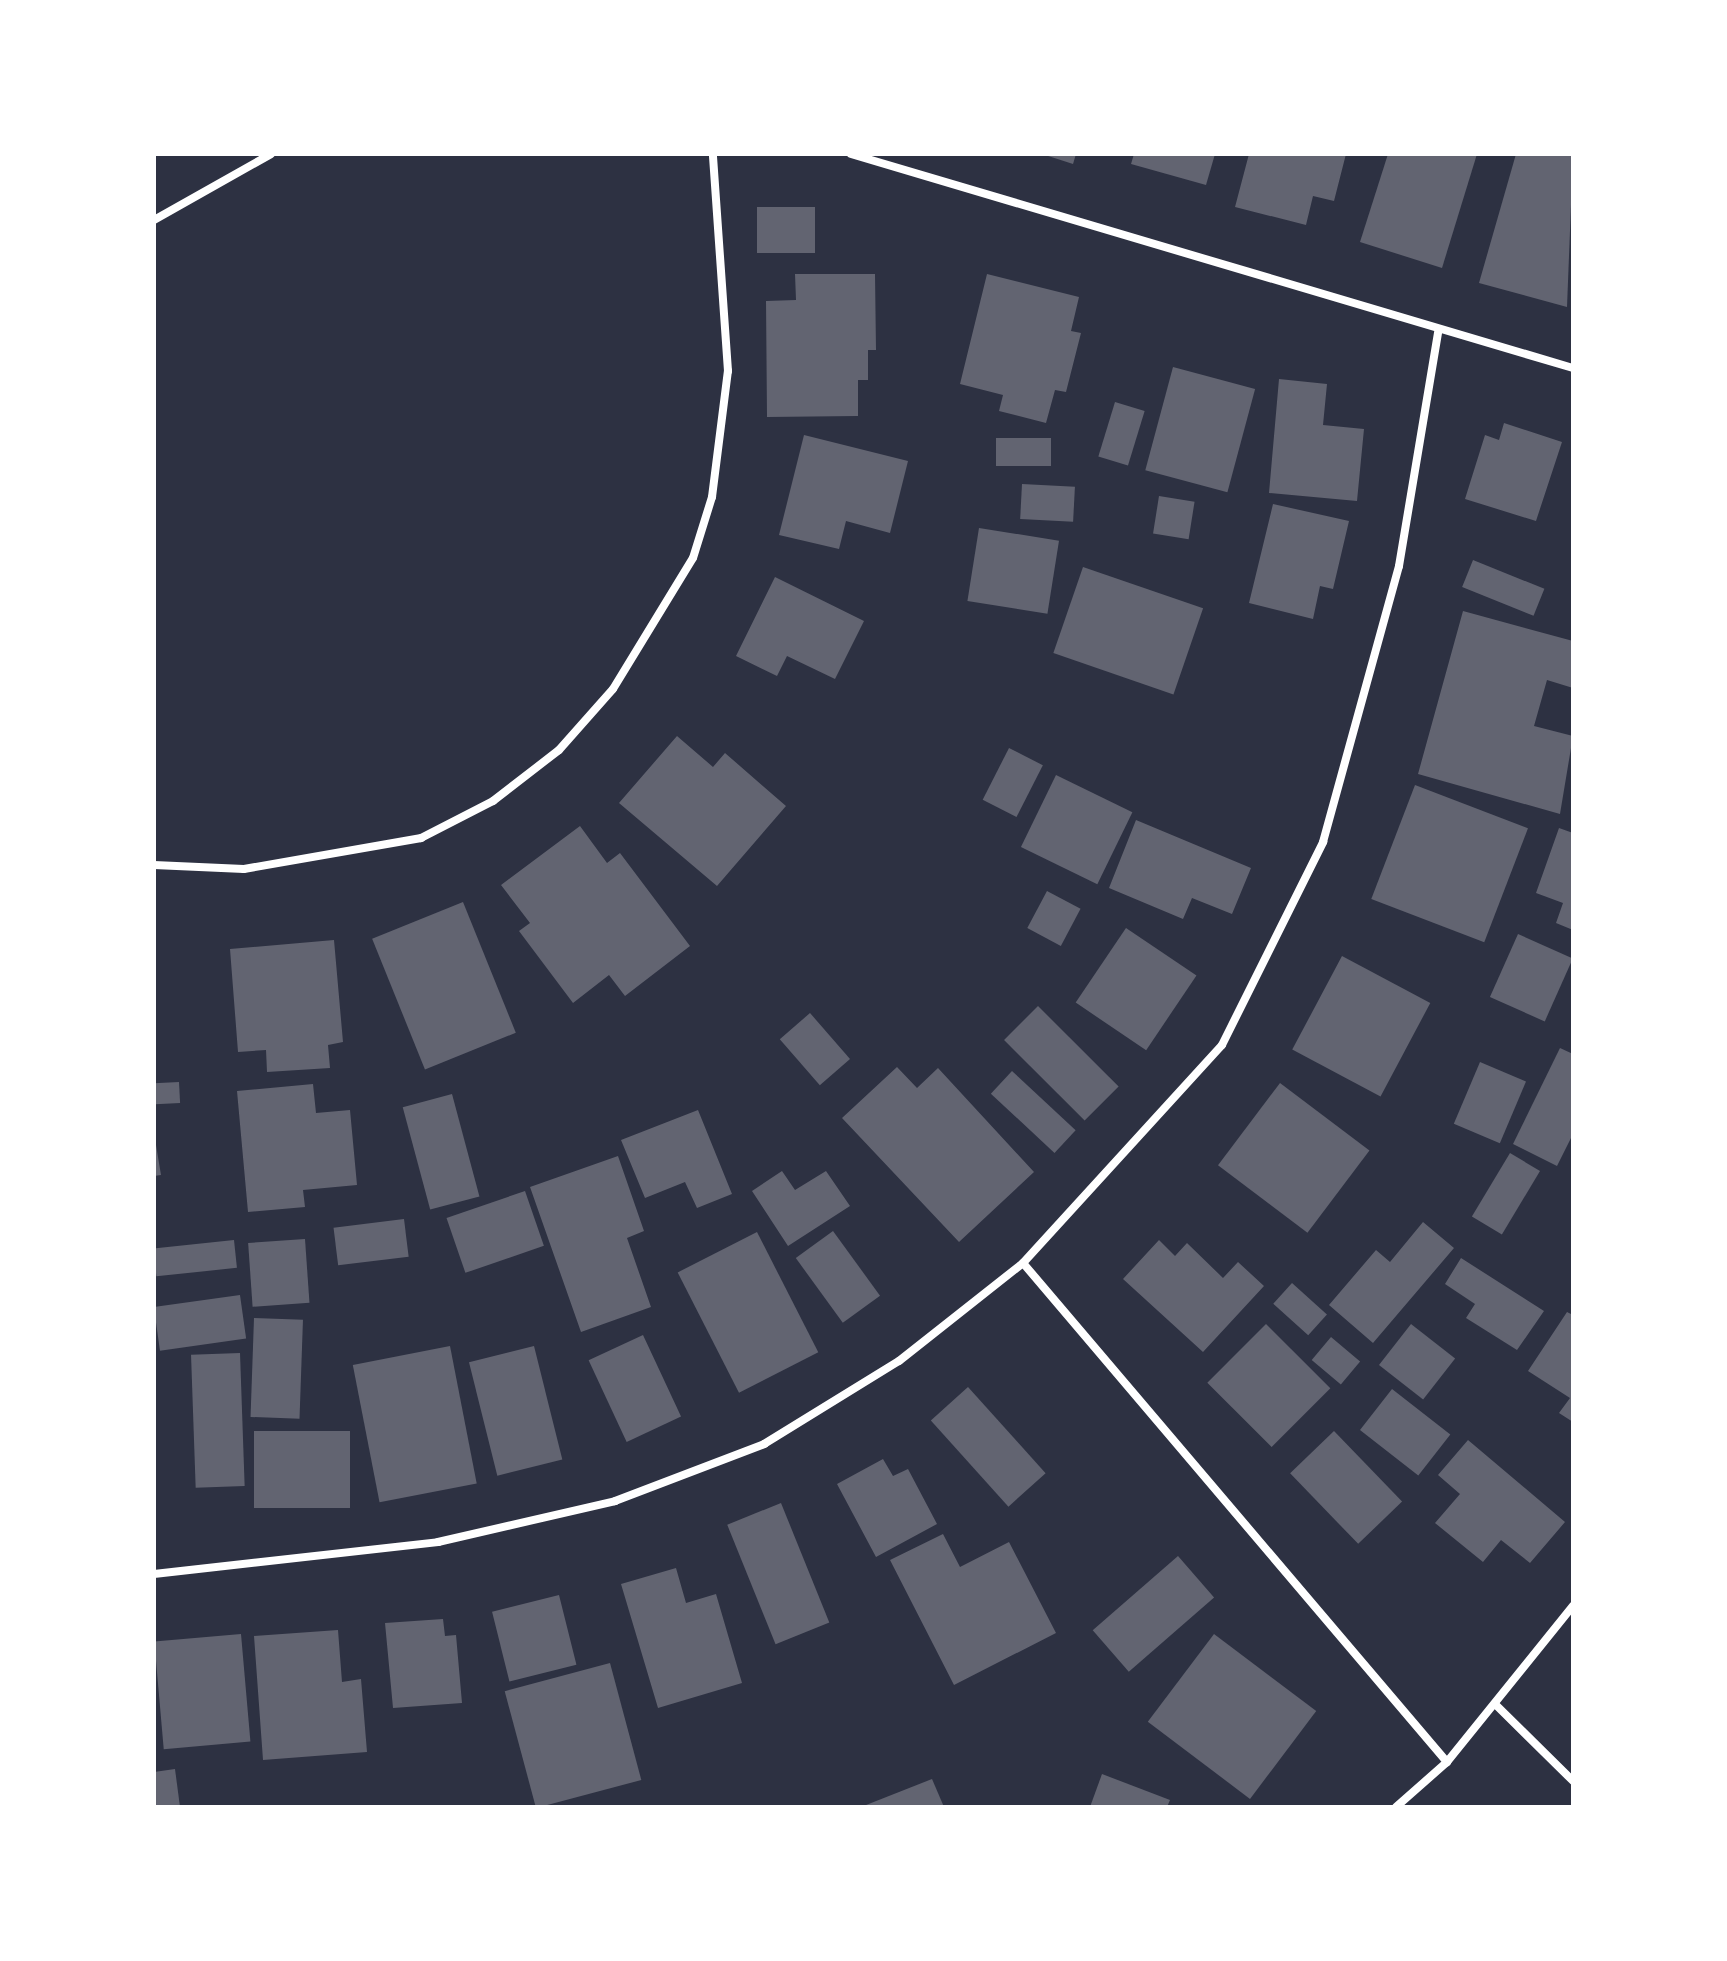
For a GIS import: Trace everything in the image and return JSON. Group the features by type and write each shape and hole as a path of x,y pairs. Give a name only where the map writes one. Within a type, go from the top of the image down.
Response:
{"street":[{"path":"154,220 271,154"},
{"path":"154,865 244,869 421,838 493,801 559,750 613,689 693,558 712,497 728,371 713,154"},
{"path":"851,154 1438,332 1573,368"},
{"path":"154,1574 438,1542 615,1501 764,1444 899,1361 1023,1263 1222,1045 1323,842 1399,566 1438,332"},
{"path":"1023,1263 1447,1762"},
{"path":"1396,1807 1447,1762 1573,1606"},
{"path":"1495,1704 1573,1781"}],"building":[{"path":"1042,154 1076,154 1073,164"},
{"path":"1134,154 1215,154 1206,185 1131,164"},
{"path":"1249,154 1346,154 1334,201 1313,196 1306,225 1235,207"},
{"path":"1388,154 1477,154 1442,268 1360,242"},
{"path":"1516,154 1573,154 1567,307 1479,283"},
{"path":"757,207 815,207 815,253 757,253"},
{"path":"795,274 875,274 876,350 868,350 868,380 858,380 858,416 767,417 766,301 796,300"},
{"path":"987,274 1079,297 1071,331 1081,333 1066,392 1055,390 1046,423 999,411 1003,395 960,384"},
{"path":"1173,367 1255,389 1227,492 1145,470"},
{"path":"1279,379 1327,384 1323,425 1364,429 1357,501 1269,493"},
{"path":"1115,402 1145,411 1128,466 1098,457"},
{"path":"1504,423 1562,442 1536,521 1465,499 1485,435 1499,440"},
{"path":"804,435 908,461 890,533 846,521 839,549 779,535"},
{"path":"996,438 1051,438 1051,466 996,466"},
{"path":"1022,484 1075,487 1073,522 1020,519"},
{"path":"1159,496 1195,502 1189,539 1153,534"},
{"path":"1273,504 1349,521 1333,589 1320,586 1313,619 1249,603"},
{"path":"979,528 1059,541 1047,614 967,601"},
{"path":"1473,560 1544,589 1534,616 1462,587"},
{"path":"1083,567 1203,608 1173,694 1053,653"},
{"path":"775,577 864,621 835,679 787,656 777,676 736,656"},
{"path":"1463,611 1573,641 1573,688 1547,680 1534,726 1573,736 1560,814 1418,774"},
{"path":"677,736 713,767 725,753 786,806 717,886 619,803"},
{"path":"1009,748 1043,765 1017,817 983,800"},
{"path":"1056,775 1132,812 1097,884 1021,847"},
{"path":"1415,785 1528,828 1484,942 1371,899"},
{"path":"1136,820 1251,868 1232,914 1192,898 1183,919 1109,888"},
{"path":"580,826 607,863 620,853 690,946 625,996 609,975 573,1003 519,931 530,923 501,885"},
{"path":"1559,828 1573,833 1573,930 1556,923 1563,903 1536,893"},
{"path":"1047,891 1081,909 1061,946 1027,928"},
{"path":"463,902 516,1033 425,1069 372,939"},
{"path":"1126,928 1196,976 1146,1050 1076,1003"},
{"path":"1518,934 1573,958 1545,1021 1490,997"},
{"path":"334,940 343,1042 328,1045 330,1068 267,1072 266,1050 238,1052 230,949"},
{"path":"1342,956 1430,1003 1381,1097 1292,1050"},
{"path":"1038,1006 1119,1087 1085,1121 1004,1040"},
{"path":"810,1013 850,1059 820,1085 780,1039"},
{"path":"1560,1048 1573,1054 1573,1134 1557,1166 1513,1144"},
{"path":"1480,1062 1526,1082 1500,1143 1454,1124"},
{"path":"897,1067 917,1088 938,1068 1034,1172 959,1242 842,1118"},
{"path":"1012,1071 1076,1130 1054,1153 991,1094"},
{"path":"179,1082 180,1103 155,1104 154,1083"},
{"path":"1280,1083 1369,1150 1307,1233 1218,1165"},
{"path":"313,1084 316,1113 350,1110 357,1185 303,1190 305,1207 248,1212 237,1091"},
{"path":"452,1094 479,1196 430,1210 403,1107"},
{"path":"698,1110 732,1194 697,1208 685,1182 645,1198 621,1140"},
{"path":"154,1133 161,1175 154,1176"},
{"path":"1510,1153 1540,1171 1502,1234 1472,1216"},
{"path":"618,1156 644,1231 627,1238 651,1307 581,1332 530,1187"},
{"path":"782,1171 795,1190 826,1171 850,1206 788,1246 752,1191"},
{"path":"525,1191 544,1246 465,1273 447,1218"},
{"path":"404,1219 409,1257 338,1265 334,1228"},
{"path":"1423,1222 1454,1248 1373,1343 1329,1305 1376,1250 1390,1262"},
{"path":"833,1231 880,1296 843,1323 796,1258"},
{"path":"757,1232 818,1352 739,1393 678,1272"},
{"path":"305,1239 309,1303 253,1307 248,1243"},
{"path":"234,1240 237,1268 156,1276 154,1248"},
{"path":"1159,1240 1175,1256 1187,1243 1223,1278 1238,1262 1264,1286 1203,1352 1123,1279"},
{"path":"1461,1258 1544,1311 1517,1350 1466,1318 1475,1304 1445,1284"},
{"path":"1292,1283 1327,1314 1308,1335 1273,1304"},
{"path":"240,1295 246,1339 160,1351 154,1307"},
{"path":"1567,1312 1573,1315 1573,1422 1559,1413 1570,1398 1528,1371"},
{"path":"254,1318 303,1320 300,1419 251,1417"},
{"path":"1266,1324 1330,1388 1272,1447 1207,1383"},
{"path":"1411,1324 1455,1358 1423,1399 1379,1365"},
{"path":"643,1335 681,1417 627,1442 589,1360"},
{"path":"1331,1337 1360,1361 1341,1384 1312,1360"},
{"path":"450,1346 477,1483 380,1502 353,1365"},
{"path":"534,1346 562,1460 497,1476 469,1362"},
{"path":"240,1353 245,1486 196,1488 191,1355"},
{"path":"968,1387 1046,1473 1008,1507 931,1420"},
{"path":"1392,1389 1450,1435 1418,1476 1360,1430"},
{"path":"254,1431 350,1431 350,1508 254,1508"},
{"path":"1334,1431 1402,1501 1358,1544 1290,1473"},
{"path":"1468,1440 1565,1522 1530,1563 1501,1540 1483,1562 1435,1523 1460,1494 1438,1475"},
{"path":"883,1459 893,1476 908,1469 937,1524 876,1557 837,1484"},
{"path":"781,1503 829,1623 776,1644 727,1525"},
{"path":"943,1534 960,1567 1009,1542 1056,1633 954,1685 890,1560"},
{"path":"1178,1556 1214,1598 1129,1672 1093,1630"},
{"path":"676,1568 686,1603 716,1594 742,1683 658,1708 621,1584"},
{"path":"559,1595 576,1665 509,1682 492,1612"},
{"path":"443,1619 445,1636 456,1635 462,1703 393,1708 385,1623"},
{"path":"338,1630 342,1682 361,1679 367,1752 263,1760 254,1636"},
{"path":"241,1634 250,1742 164,1749 154,1642"},
{"path":"1214,1634 1316,1711 1250,1799 1148,1722"},
{"path":"610,1663 641,1780 536,1807 505,1691"},
{"path":"175,1769 180,1807 154,1807 154,1772"},
{"path":"1102,1774 1170,1800 1167,1807 1090,1807"},
{"path":"932,1779 944,1807 861,1807"}]}
